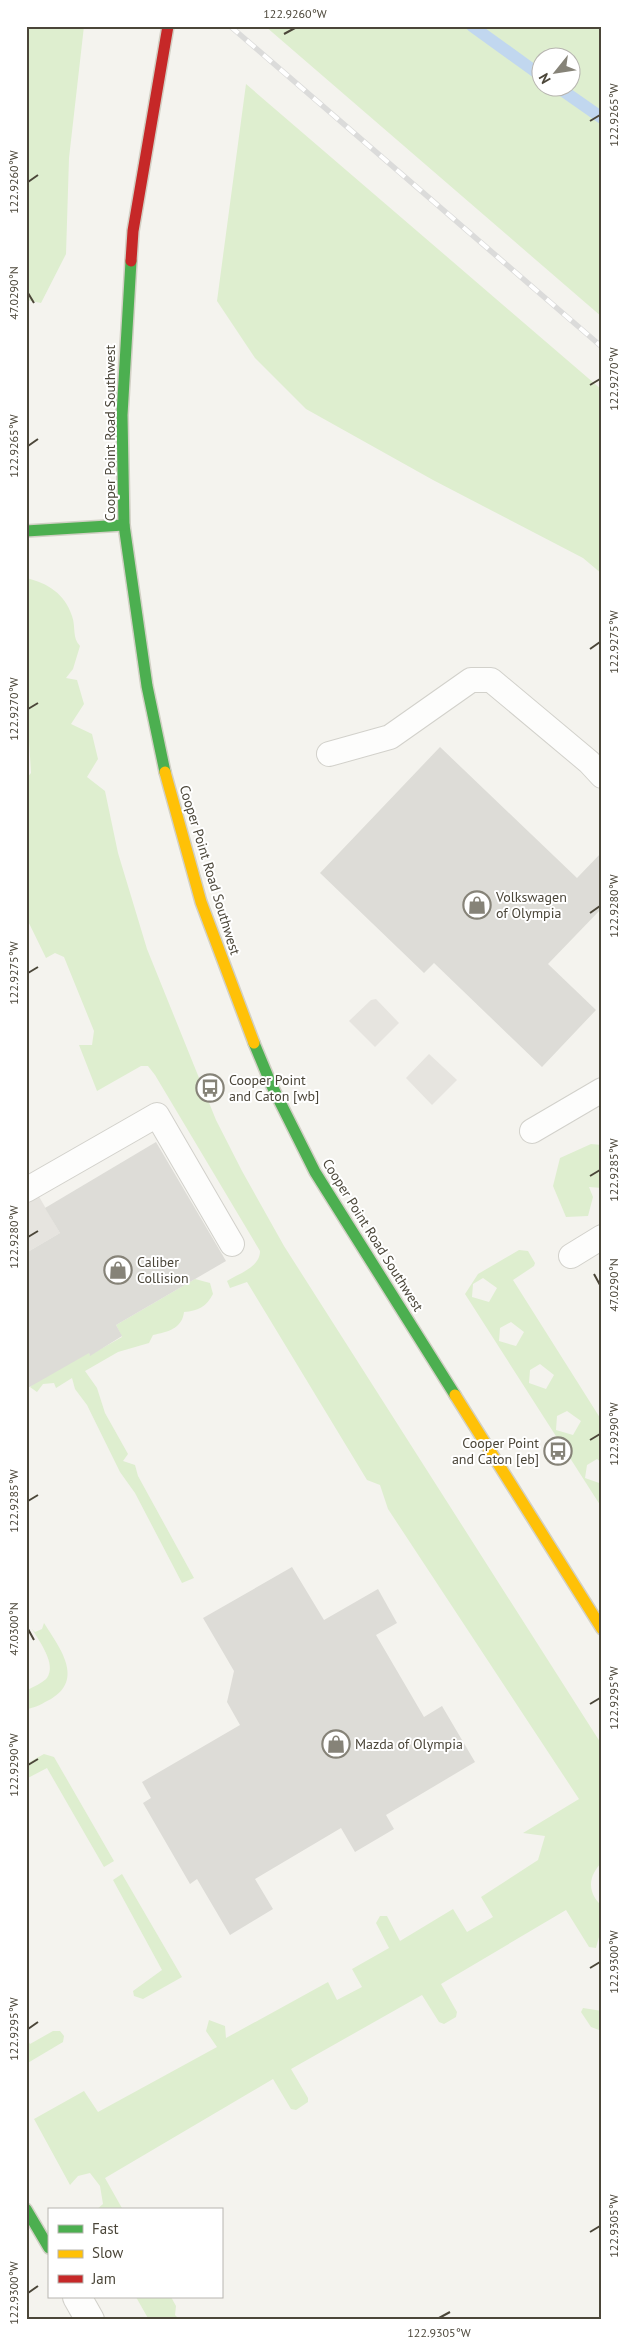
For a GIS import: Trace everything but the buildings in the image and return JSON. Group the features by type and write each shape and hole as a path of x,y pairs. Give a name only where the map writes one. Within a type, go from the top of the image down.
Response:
{"main road":[{"name":"Cooper Point Road Southwest","path":"168,26 133,231 122,415 124,525 147,686 168,790 201,902 236,1000 272,1084 315,1172 602,1628"},
{"path":"26,531 124,525"},
{"path":"26,2209 48,2246"}],"street":[{"path":"78,2298 90,2320"}],"lane":[{"path":"329,754 390,737 471,680 491,680 589,762 602,776"},
{"path":"532,1131 602,1090"},
{"path":"26,1190 157,1115 232,1244"},
{"path":"571,1256 602,1237"}],"green space":[{"path":"26,26 84,26 69,158 66,254 41,303 26,300"},
{"path":"265,26 602,26 602,317"},
{"path":"246,84 602,390 602,574 583,558 433,480 306,409 255,358 217,301"},
{"path":"26,578 48,586 55,591 65,601 72,616 75,636 80,646 73,669 66,678 77,680 84,704 71,724 92,734 98,759 87,777 105,791 118,853 147,949 216,1120 284,1246 602,1745 602,1862 593,1874 591,1884 595,1898 603,1913 596,1948 589,1947 566,1910 441,1984 457,2012 456,2017 444,2024 439,2022 422,1995 291,2069 308,2098 308,2102 296,2110 291,2109 273,2079 105,2178 122,2208 98,2208 103,2204 100,2186 90,2173 78,2176 70,2185 34,2119 84,2091 98,2112 217,2047 206,2031 209,2020 225,2026 226,2038 328,1982 337,2000 362,1987 352,1969 389,1948 376,1923 380,1916 387,1916 400,1941 453,1909 467,1932 493,1917 481,1897 538,1860 545,1836 523,1833 579,1799 388,1509 380,1485 367,1480 247,1282 230,1288 227,1281 253,1265 259,1257 260,1251 155,1075 148,1066 141,1066 97,1091 79,1045 92,1045 94,1031 64,957 55,953 46,958 26,917 26,779 31,773 26,690"},
{"path":"591,1144 602,1145 602,1188 589,1187 593,1197 588,1216 566,1217 553,1186 560,1158"},
{"path":"519,1250 528,1251 535,1263 534,1266 513,1280 602,1421 602,1463 597,1459 587,1465 585,1478 602,1484 602,1508 465,1294 478,1274","holes":["483,1278 497,1288 489,1302 472,1297 473,1284","511,1322 524,1332 516,1346 499,1341 500,1328","540,1364 554,1375 546,1389 529,1383 530,1370","567,1411 581,1421 573,1435 556,1430 557,1416"]},
{"path":"195,1279 210,1283 213,1294 204,1305 193,1311 184,1312 183,1318 177,1326 168,1331 153,1335 149,1343 118,1352 85,1371 97,1388 105,1413 128,1454 123,1461 135,1465 138,1476 194,1578 182,1583 135,1493 120,1472 87,1405 75,1389 72,1378 56,1388 54,1383 43,1384 37,1392 30,1387 84,1346 90,1355 122,1337 116,1325"},
{"path":"44,1623 66,1662 68,1672 66,1682 61,1691 51,1699 26,1709 26,1691 45,1680 50,1672 46,1653 32,1629 35,1632 42,1629"},
{"path":"44,1754 54,1757 114,1861 104,1867 47,1768 26,1779 26,1764"},
{"path":"122,1874 182,1977 143,1999 134,1996 133,1991 162,1970 113,1880"},
{"path":"583,2008 602,2011 602,2028 599,2030 591,2027 581,2012"},
{"path":"53,2031 60,2031 64,2036 63,2042 26,2064 26,2038 30,2044"},
{"path":"137,2298 172,2298 176,2306 175,2315 180,2320 149,2320"}],"shaded area":[{"path":"376,999 399,1023 375,1047 349,1021 371,1000"},
{"path":"429,1054 457,1080 432,1105 406,1078"},
{"path":"26,1174 60,1233 26,1253"}],"waterway":[{"path":"472,26 530,68"},
{"path":"573,98 602,118"}],"railway":[{"path":"230,26 602,347"}],"traffic: fast":[{"path":"131,261 122,415 124,525 147,686 165,772"},
{"path":"26,531 124,525"},
{"path":"254,1043 271,1084 315,1172 455,1395"},
{"path":"26,2209 48,2246"}],"traffic: slow":[{"path":"165,772 201,902 254,1043"},
{"path":"455,1395 602,1629"}],"traffic: jam":[{"path":"131,261 133,231 168,26"}],"place":[{"name":"Volkswagen of Olympia","path":"477,905"},
{"name":"Cooper Point and Caton [wb]","path":"210,1088"},
{"name":"Caliber Collision","path":"118,1270"},
{"name":"Cooper Point and Caton [eb]","path":"558,1451"},
{"name":"Mazda of Olympia","path":"336,1744"}]}
